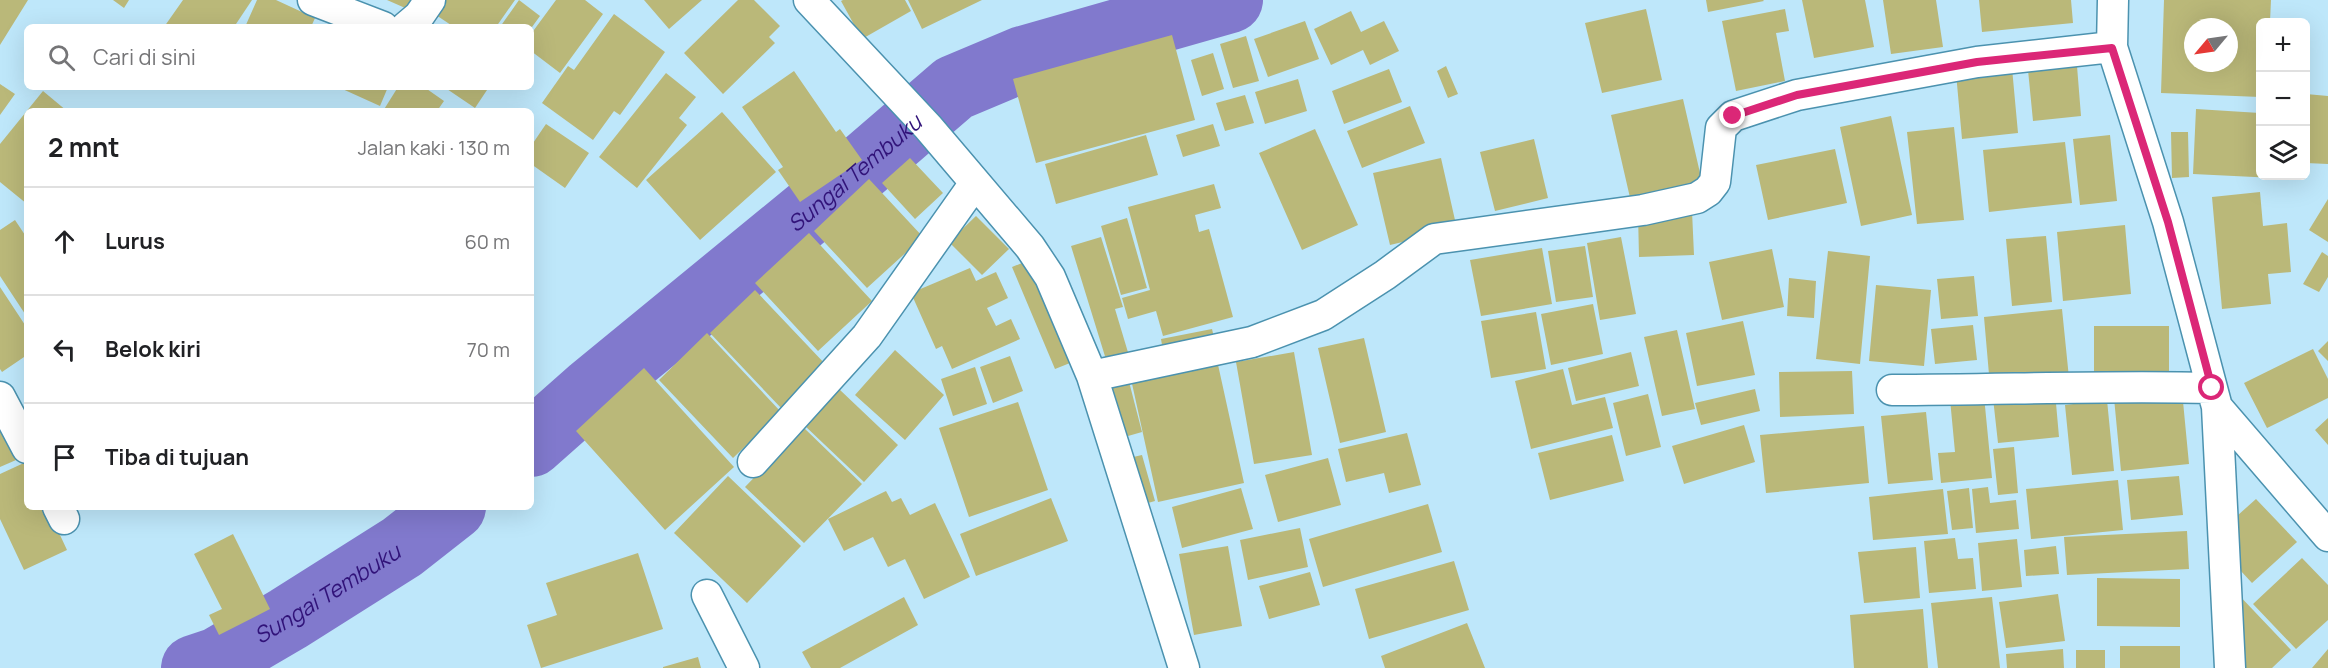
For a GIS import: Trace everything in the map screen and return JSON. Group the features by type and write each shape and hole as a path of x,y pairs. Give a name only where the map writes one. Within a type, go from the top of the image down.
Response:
{"street":[{"path":"313,0 375,24"},
{"path":"410,24 419,16 430,0"},
{"path":"809,0 975,183 1030,247 1050,277 1092,376 1184,668"},
{"path":"2114,0 2112,48 2168,222 2214,398 2230,668"},
{"path":"1092,376 1251,342 1323,315 1385,275 1434,239 1644,210 1697,198 1708,191 1715,182 1721,128 1725,122 1733,116 1797,95 1977,62 2112,48"},
{"path":"753,462 867,336 975,183"},
{"path":"1892,390 2090,387 2214,398 2328,536"},
{"path":"0,397 24,442"},
{"path":"708,596 744,668"}],"building":[{"path":"0,0 28,0 0,45"},
{"path":"113,0 129,0 124,8"},
{"path":"183,0 252,0 236,24 166,24"},
{"path":"257,0 276,0 315,18 312,24 246,24"},
{"path":"387,0 417,0 412,11"},
{"path":"446,0 515,0 498,24 450,24 436,15"},
{"path":"519,0 540,16 534,24 502,24"},
{"path":"556,0 585,0 603,14 560,73 534,53 534,30"},
{"path":"644,0 702,0 669,29"},
{"path":"738,0 754,0 780,26 769,37 775,43 723,94 684,53"},
{"path":"905,0 911,11 862,39 841,1"},
{"path":"908,0 982,0 922,29"},
{"path":"1706,0 1763,0 1764,1 1708,12"},
{"path":"1802,0 1865,0 1874,47 1814,58"},
{"path":"1883,0 1936,0 1943,47 1891,54"},
{"path":"1979,0 2071,0 2073,23 1982,32"},
{"path":"2164,0 2271,0 2270,18 2256,18 2256,97 2161,93"},
{"path":"1646,9 1662,80 1602,93 1585,23"},
{"path":"1785,9 1789,31 1776,33 1785,81 1736,91 1722,21"},
{"path":"1351,11 1361,32 1384,21 1399,51 1370,65 1363,50 1331,65 1314,29"},
{"path":"614,14 665,52 620,115 614,111 593,140 542,103 568,66 574,70"},
{"path":"1305,21 1319,59 1268,77 1254,39"},
{"path":"1172,35 1195,120 1036,163 1013,79"},
{"path":"1246,36 1259,81 1233,88 1220,44"},
{"path":"1213,53 1224,89 1202,96 1191,60"},
{"path":"1446,66 1458,94 1448,98 1437,71"},
{"path":"2077,66 2081,116 2033,121 2028,70"},
{"path":"2012,68 2018,133 1962,139 1956,73"},
{"path":"1389,69 1402,102 1344,124 1332,91"},
{"path":"794,71 836,132 840,129 862,160 800,202 778,170 783,167 742,107"},
{"path":"666,73 696,97 679,118 687,125 637,188 599,157"},
{"path":"1298,79 1307,111 1265,124 1255,92"},
{"path":"0,84 15,94 0,115"},
{"path":"345,90 387,90 380,106"},
{"path":"396,90 428,90 444,101 439,108 385,108"},
{"path":"448,90 487,90 475,108"},
{"path":"43,91 63,108 29,108"},
{"path":"2310,94 2328,96 2328,164 2310,163"},
{"path":"1245,95 1254,123 1225,131 1216,103"},
{"path":"1683,99 1703,186 1631,202 1611,115"},
{"path":"1410,106 1425,143 1362,168 1347,131"},
{"path":"2196,109 2256,113 2256,177 2193,174"},
{"path":"722,112 776,172 700,240 646,180"},
{"path":"24,114 24,202 0,182 0,144"},
{"path":"1891,116 1912,215 1861,226 1840,127"},
{"path":"546,124 589,153 565,188 534,166 534,142"},
{"path":"1213,124 1220,146 1183,157 1176,135"},
{"path":"1954,127 1964,220 1917,224 1907,132"},
{"path":"1315,129 1358,225 1302,250 1259,153"},
{"path":"2171,132 2188,132 2189,177 2172,178"},
{"path":"1146,135 1158,175 1056,204 1045,164"},
{"path":"2110,135 2117,201 2080,205 2073,139"},
{"path":"1534,139 1548,198 1495,211 1480,152"},
{"path":"2065,142 2072,203 1989,212 1983,150"},
{"path":"1835,149 1847,203 1768,220 1756,165"},
{"path":"910,158 943,193 915,219 882,183"},
{"path":"1441,158 1457,229 1390,245 1373,173"},
{"path":"869,179 923,237 867,288 814,231"},
{"path":"1214,184 1221,208 1195,215 1199,232 1209,229 1233,317 1163,336 1156,311 1128,319 1122,298 1150,290 1128,207"},
{"path":"2260,192 2263,226 2287,223 2291,272 2268,274 2271,304 2222,309 2212,197"},
{"path":"2328,199 2328,242 2309,230"},
{"path":"1692,211 1694,255 1639,257 1638,213"},
{"path":"976,216 1009,249 982,275 949,242"},
{"path":"1127,218 1147,288 1121,295 1101,226"},
{"path":"15,220 24,234 24,312 0,276 0,230"},
{"path":"2125,225 2131,294 2063,301 2057,232"},
{"path":"809,233 872,301 818,351 755,283"},
{"path":"2046,236 2052,302 2012,306 2006,239"},
{"path":"1101,237 1123,307 1115,309 1130,359 1108,366 1071,246"},
{"path":"1621,237 1636,314 1600,320 1587,243"},
{"path":"1585,246 1593,297 1556,302 1548,251"},
{"path":"1542,248 1552,304 1481,316 1470,260"},
{"path":"1772,249 1784,307 1722,320 1709,262"},
{"path":"1828,251 1870,256 1860,364 1816,359"},
{"path":"2322,252 2328,256 2328,277 2319,292 2303,284"},
{"path":"1027,261 1070,363 1055,369 1012,267"},
{"path":"970,268 976,281 996,272 1008,298 987,308 996,326 1011,319 1020,339 952,369 942,346 936,349 911,293"},
{"path":"1974,276 1978,316 1941,319 1937,279"},
{"path":"1789,278 1816,281 1814,318 1787,316"},
{"path":"1876,285 1931,290 1924,366 1869,361"},
{"path":"0,287 24,323 24,357 2,372 0,369"},
{"path":"755,290 827,366 782,409 710,333"},
{"path":"1593,304 1603,354 1551,365 1541,314"},
{"path":"2062,309 2069,378 1990,386 1984,317"},
{"path":"1536,312 1546,369 1491,378 1481,321"},
{"path":"1743,321 1755,375 1697,386 1686,333"},
{"path":"1973,325 1977,360 1935,364 1931,329"},
{"path":"2094,326 2169,326 2169,379 2094,379"},
{"path":"1212,329 1216,346 1164,357 1161,339"},
{"path":"1677,330 1695,409 1662,416 1644,337"},
{"path":"707,333 781,412 733,458 659,380"},
{"path":"1364,338 1386,432 1340,443 1318,348"},
{"path":"2328,341 2328,361 2318,351"},
{"path":"2313,349 2328,379 2328,398 2267,428 2244,383"},
{"path":"895,350 944,395 905,440 855,395"},
{"path":"1215,351 1244,483 1158,502 1129,370"},
{"path":"1294,352 1312,455 1254,464 1236,362"},
{"path":"1631,352 1639,386 1576,401 1568,368"},
{"path":"1010,356 1023,391 993,403 980,367"},
{"path":"975,367 987,404 953,416 941,379"},
{"path":"644,368 734,467 665,530 576,431"},
{"path":"1563,369 1572,405 1605,397 1613,428 1531,449 1515,381"},
{"path":"1126,370 1142,432 1121,438 1106,376"},
{"path":"1852,371 1854,414 1780,417 1779,372"},
{"path":"839,389 898,445 864,482 804,425"},
{"path":"1755,389 1760,411 1701,425 1695,403"},
{"path":"2182,391 2189,464 2121,471 2114,398"},
{"path":"2055,392 2059,437 1998,443 1993,398"},
{"path":"1648,394 1661,447 1626,456 1613,403"},
{"path":"1984,396 1992,478 1941,483 1938,453 1955,452 1950,399"},
{"path":"2107,400 2114,471 2072,475 2065,405"},
{"path":"1018,402 1048,490 969,517 939,428"},
{"path":"1926,412 1933,480 1888,484 1881,416"},
{"path":"2328,418 2328,445 2315,430"},
{"path":"1744,425 1755,462 1684,484 1672,446"},
{"path":"1864,426 1869,483 1766,493 1760,435"},
{"path":"803,427 862,484 804,543 745,487"},
{"path":"0,429 23,457 0,467"},
{"path":"1407,433 1421,485 1389,493 1384,473 1346,482 1338,449"},
{"path":"1612,435 1624,481 1550,500 1538,453"},
{"path":"2014,447 2018,493 1998,495 1993,449"},
{"path":"1142,455 1155,501 1141,505 1129,458"},
{"path":"1328,458 1341,505 1278,522 1265,475"},
{"path":"24,463 24,510 48,510 67,550 24,570 0,519 0,474"},
{"path":"728,476 801,546 747,603 674,533"},
{"path":"2179,476 2183,515 2131,520 2127,480"},
{"path":"2118,480 2123,530 2031,539 2026,489"},
{"path":"1988,487 1990,503 2016,500 2019,529 1976,533 1972,489"},
{"path":"1241,488 1253,529 1182,548 1172,507"},
{"path":"1969,488 1973,528 1952,530 1947,491"},
{"path":"1943,489 1948,534 1873,540 1869,497"},
{"path":"886,491 892,502 901,498 910,515 935,503 970,577 924,599 905,559 888,567 873,537 844,551 828,519"},
{"path":"1051,498 1068,541 976,576 960,534"},
{"path":"2256,499 2297,542 2252,583 2228,557 2228,524"},
{"path":"1428,504 1442,552 1323,587 1309,539"},
{"path":"1300,528 1308,567 1248,580 1240,540"},
{"path":"2187,531 2189,569 2067,575 2064,537"},
{"path":"233,534 270,609 219,635 209,615 222,609 194,554"},
{"path":"1955,538 1958,559 1973,558 1976,589 1929,593 1924,541"},
{"path":"2017,539 2022,587 1982,591 1978,543"},
{"path":"1228,546 1242,626 1194,635 1179,554"},
{"path":"2056,546 2059,574 2026,576 2024,550"},
{"path":"1916,547 1920,598 1864,603 1858,552"},
{"path":"638,553 663,629 541,668 527,625 557,615 546,583"},
{"path":"2302,558 2328,585 2328,620 2296,649 2253,604"},
{"path":"1454,561 1469,610 1369,639 1355,589"},
{"path":"1310,572 1320,605 1269,619 1259,586"},
{"path":"2097,578 2180,579 2180,627 2097,626"},
{"path":"2235,591 2291,650 2272,668 2237,668"},
{"path":"2058,594 2065,641 2006,648 1999,602"},
{"path":"904,597 918,625 840,668 811,668 802,652"},
{"path":"1992,597 2000,668 1938,668 1931,603"},
{"path":"1923,609 1928,668 1854,668 1850,615"},
{"path":"1467,623 1485,668 1385,668 1381,656"},
{"path":"2120,646 2180,646 2180,668 2120,668"},
{"path":"2063,649 2064,668 2007,668 2006,654"},
{"path":"2328,649 2328,668 2312,668"},
{"path":"2076,650 2105,650 2105,668 2076,668"},
{"path":"698,657 701,668 663,668 663,667"}],"waterway":[{"name":"Sungai Tembuku","path":"534,441 592,390 831,194 954,88 1023,59 1230,0"},
{"name":"Sungai Tembuku","path":"194,668 218,660 288,619 402,547 449,510"}],"route":[{"path":"1733,116 1797,95 1977,62 2112,48 2168,222 2212,388"}]}
